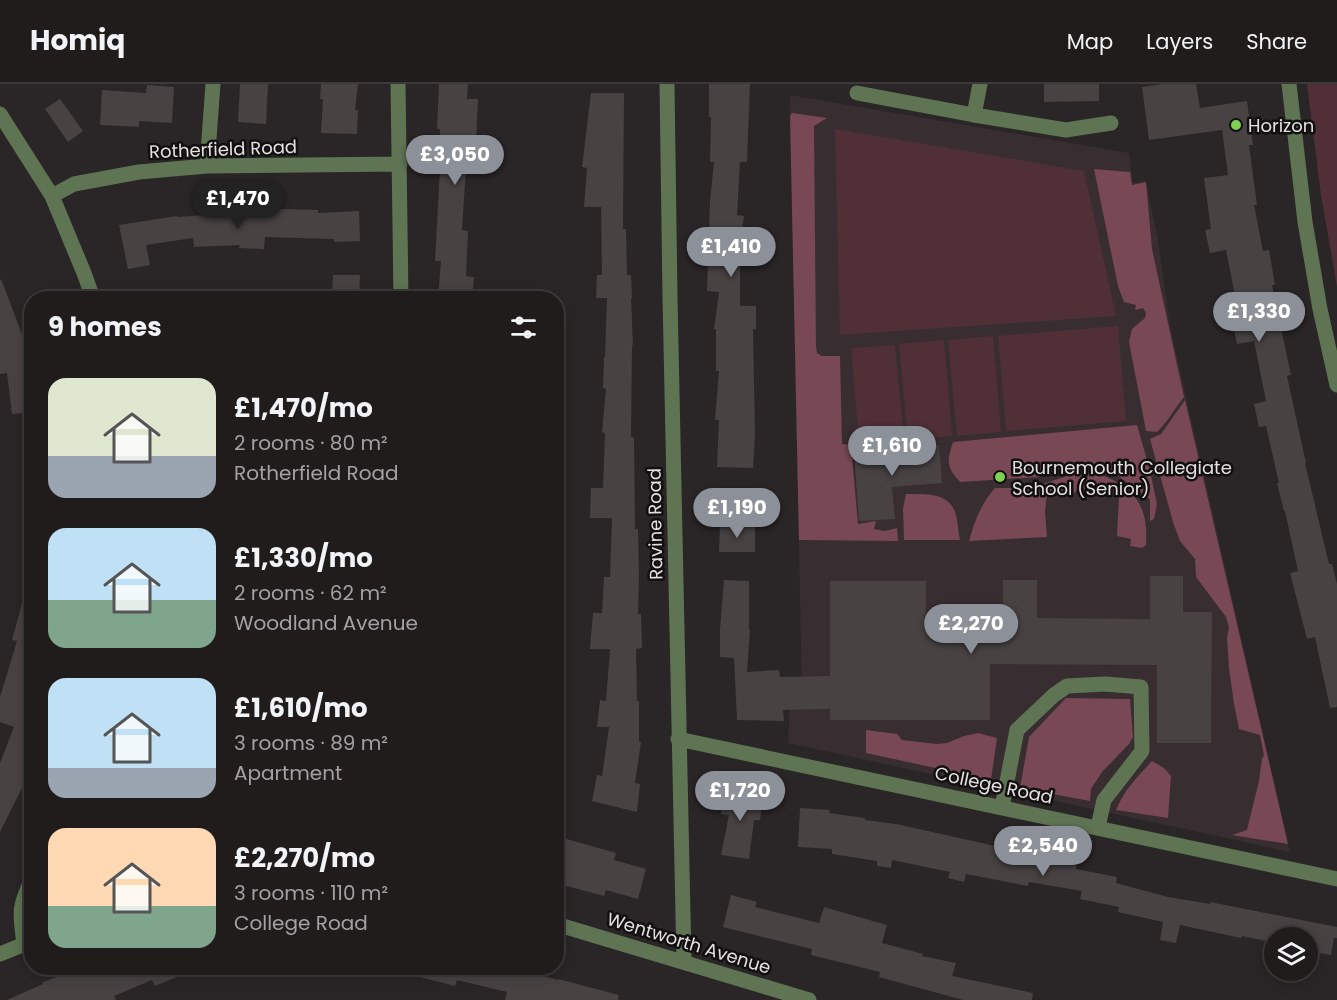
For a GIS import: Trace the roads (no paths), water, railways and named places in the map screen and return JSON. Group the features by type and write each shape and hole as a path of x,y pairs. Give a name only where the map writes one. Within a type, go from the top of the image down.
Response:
{"street":[{"path":"207,166 213,84"},
{"path":"398,84 401,291"},
{"name":"Ravine Road","path":"667,84 684,962"},
{"path":"974,115 980,84"},
{"path":"1289,84 1305,222 1320,309 1337,385"},
{"path":"857,93 1066,130 1111,123"},
{"path":"0,114 52,196 90,291"},
{"name":"Rotherfield Road","path":"52,196 74,184 139,172 207,166 400,164"},
{"path":"1002,807 1017,730 1054,695 1067,686 1105,684 1141,687 1142,751 1104,800 1098,827"},
{"name":"College Road","path":"678,739 1337,879"},
{"path":"24,895 20,914 24,928"},
{"name":"Wentworth Avenue","path":"564,926 809,1000"},
{"path":"0,954 24,945"}],"place":[{"name":"Horizon","path":"1236,125"},
{"name":"Bournemouth Collegiate School (Senior)","path":"1000,477"}]}
